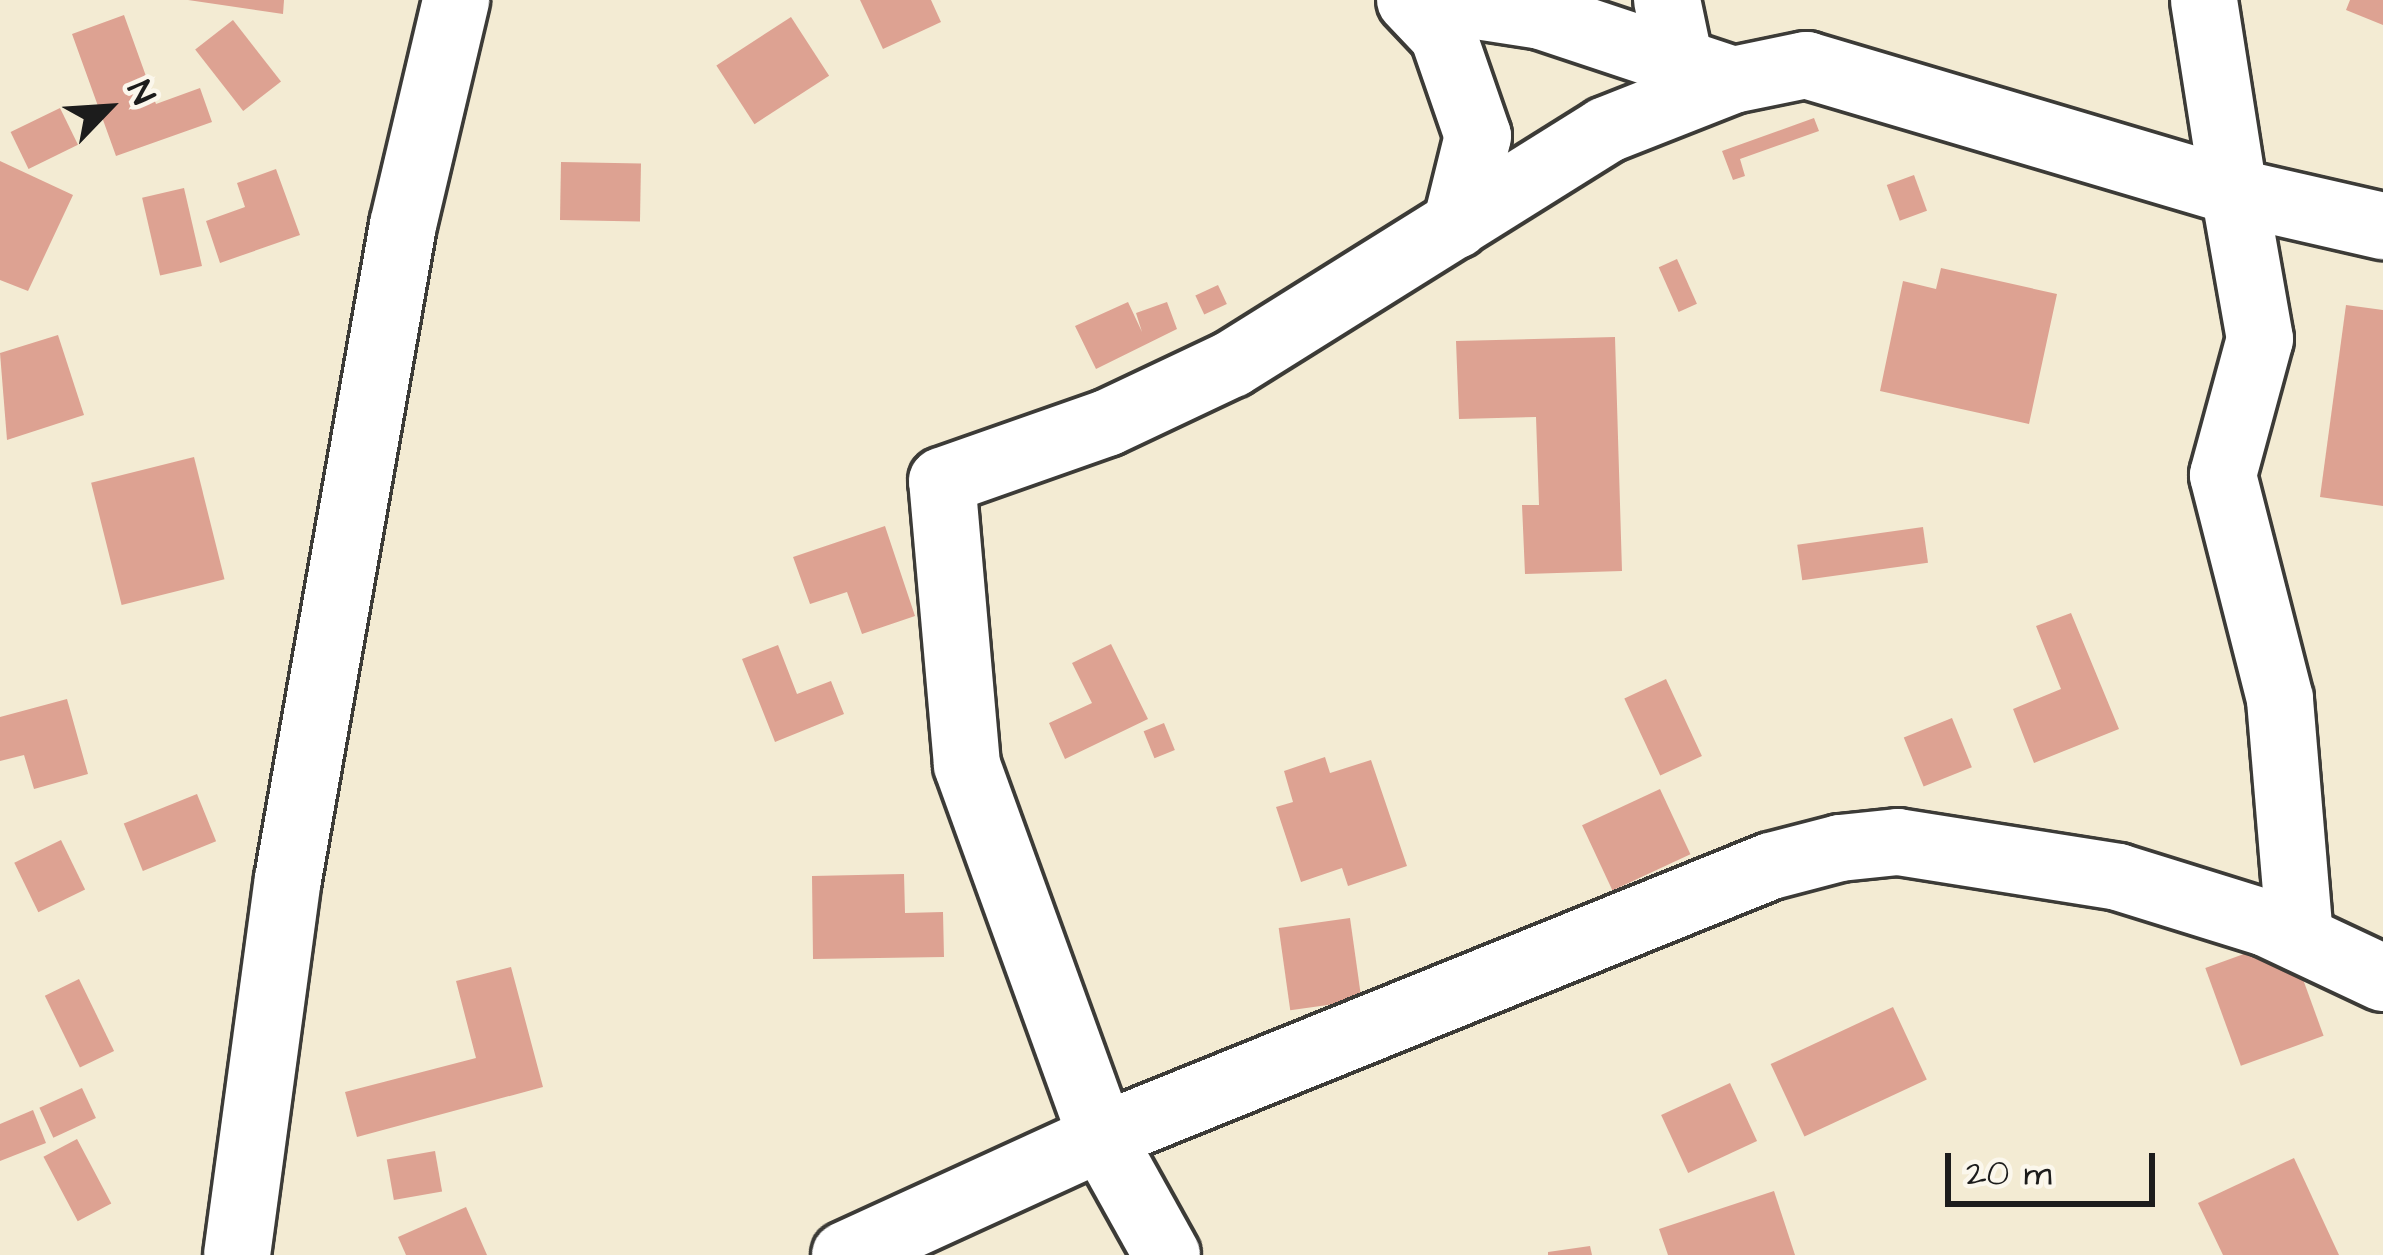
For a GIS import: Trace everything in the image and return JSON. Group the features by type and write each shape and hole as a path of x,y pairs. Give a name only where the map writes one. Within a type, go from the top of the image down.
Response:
{"street":[{"path":"237,1255 287,879 403,225 456,0"},
{"path":"1410,0 1443,35 1478,136 1456,225"},
{"path":"1437,0 1541,16 1707,74"},
{"path":"1667,0 1707,74"},
{"path":"2204,0 2260,339 2224,475 2280,699 2300,938"},
{"path":"1167,1255 1102,1138 967,765 942,481 1107,424 1232,364 1606,130 1707,74 1806,65 2234,192 2383,226"},
{"path":"845,1255 1102,1138 1771,866 1840,848 1898,842 2118,877 2300,938 2383,977"}],"building":[{"path":"188,0 284,0 283,14"},
{"path":"860,0 931,0 941,22 883,49"},
{"path":"2350,0 2383,0 2383,25 2346,10"},
{"path":"124,15 156,104 200,88 212,122 116,156 72,34"},
{"path":"791,17 829,76 754,124 716,65"},
{"path":"233,20 281,81 243,111 195,50"},
{"path":"60,108 78,145 29,169 11,132"},
{"path":"1814,118 1819,131 1740,159 1745,176 1733,180 1722,151"},
{"path":"0,161 73,195 28,291 0,280"},
{"path":"561,162 641,163 640,221 560,220"},
{"path":"276,169 300,235 220,263 206,221 245,207 237,183"},
{"path":"1914,175 1927,211 1900,221 1887,185"},
{"path":"184,188 202,266 160,276 142,198"},
{"path":"1677,259 1697,304 1679,312 1659,267"},
{"path":"1941,268 2057,294 2029,424 1880,391 1903,281 1936,289"},
{"path":"1218,285 1227,304 1204,315 1195,296"},
{"path":"1128,302 1142,332 1136,313 1167,302 1177,329 1096,369 1075,326"},
{"path":"2346,305 2383,310 2383,506 2320,497"},
{"path":"58,335 84,415 7,440 0,353"},
{"path":"1615,337 1622,571 1525,574 1522,505 1539,505 1536,417 1459,419 1456,341"},
{"path":"194,457 224,579 122,605 91,483"},
{"path":"885,526 915,616 862,634 847,592 810,604 793,557"},
{"path":"1923,527 1928,563 1802,580 1797,545"},
{"path":"2071,613 2119,729 2034,763 2013,709 2061,689 2036,626"},
{"path":"1111,644 1148,719 1065,759 1049,723 1092,703 1072,663"},
{"path":"778,645 797,694 831,681 844,714 775,742 742,659"},
{"path":"1666,679 1702,756 1660,775 1624,698"},
{"path":"67,699 88,774 34,789 24,755 0,761 0,717"},
{"path":"1952,718 1972,767 1924,787 1904,737"},
{"path":"1164,723 1175,750 1154,758 1144,731"},
{"path":"1325,757 1330,773 1371,760 1407,866 1348,886 1342,868 1301,882 1276,807 1293,802 1284,771"},
{"path":"1660,789 1690,854 1612,891 1582,825"},
{"path":"197,794 216,841 143,871 124,824"},
{"path":"61,840 85,889 38,912 14,863"},
{"path":"904,874 905,913 943,912 944,957 813,959 812,876"},
{"path":"1350,918 1362,1000 1290,1010 1279,928"},
{"path":"2288,938 2324,1036 2241,1066 2205,968"},
{"path":"511,967 543,1087 357,1137 345,1092 476,1058 456,981"},
{"path":"79,979 114,1051 80,1068 45,996"},
{"path":"1893,1007 1927,1080 1804,1137 1771,1064"},
{"path":"1730,1083 1757,1141 1688,1173 1661,1115"},
{"path":"82,1088 96,1118 53,1138 39,1108"},
{"path":"33,1110 46,1143 0,1161 0,1124"},
{"path":"77,1139 111,1203 78,1221 43,1157"},
{"path":"435,1151 442,1191 394,1200 387,1160"},
{"path":"2294,1158 2339,1255 2223,1255 2198,1203"},
{"path":"1774,1191 1795,1255 1668,1255 1659,1229"},
{"path":"466,1207 487,1255 406,1255 398,1237"},
{"path":"1590,1246 1592,1255 1548,1255 1548,1252"}]}
